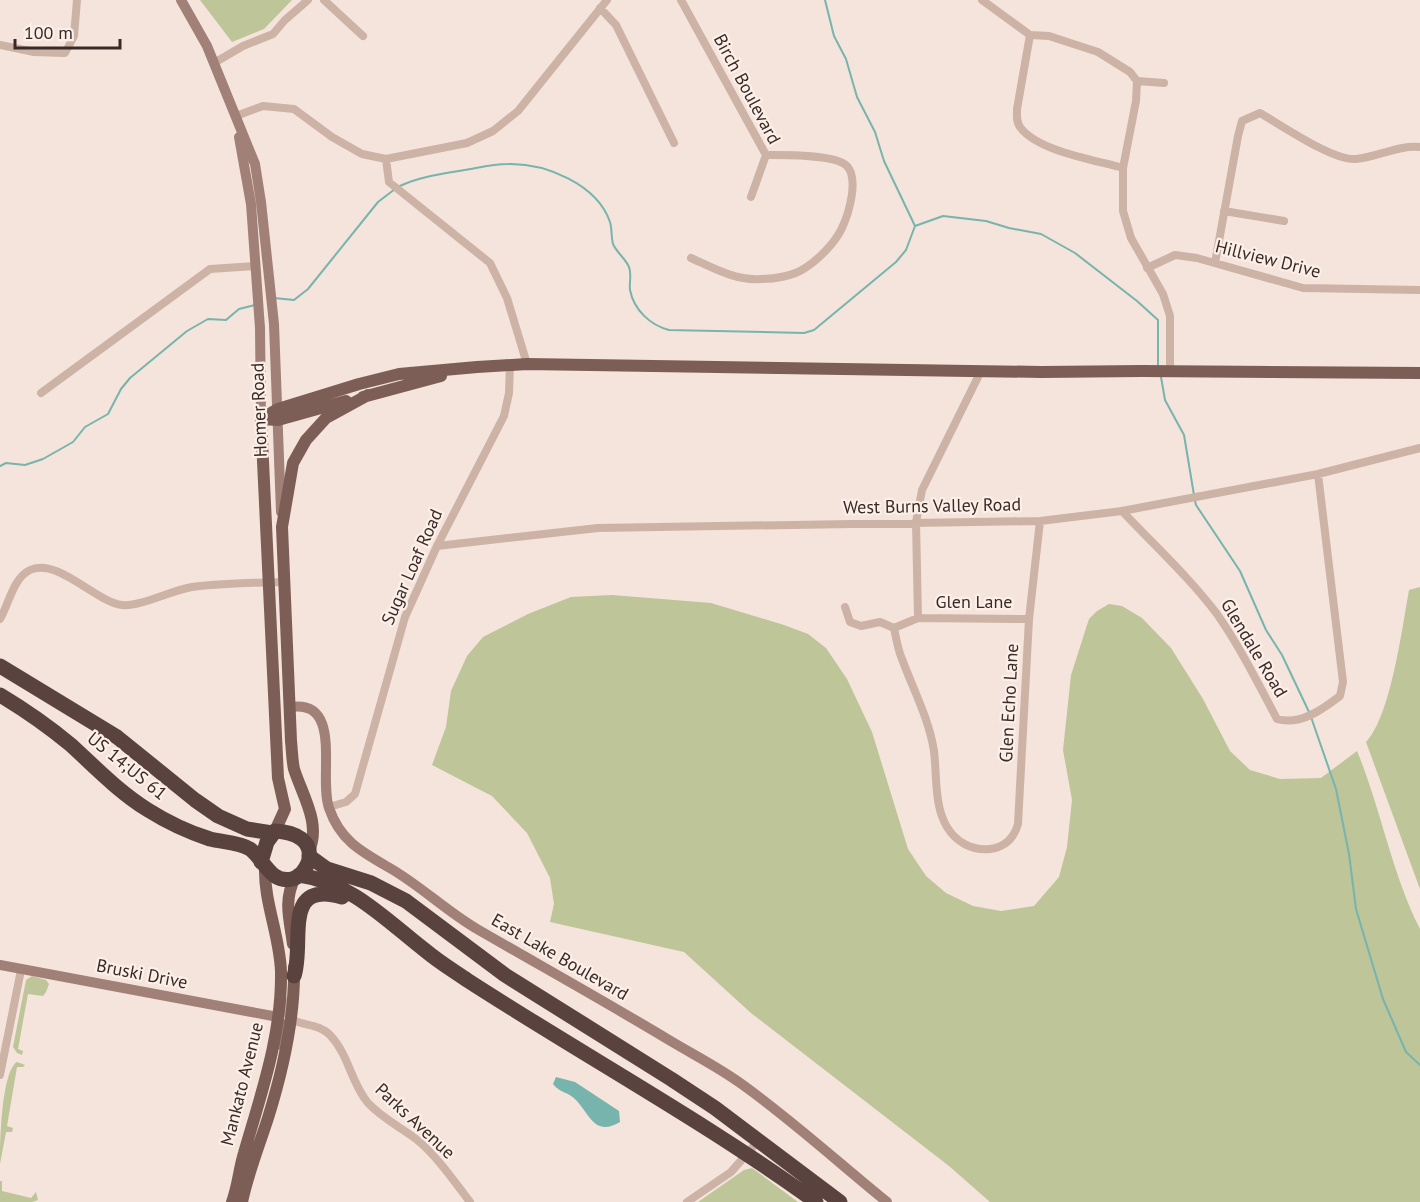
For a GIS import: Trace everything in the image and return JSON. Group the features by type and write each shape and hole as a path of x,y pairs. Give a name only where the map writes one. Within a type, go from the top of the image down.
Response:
{"highway":[{"name":"US 14;US 61","path":"0,666 117,737 218,816 247,829 296,834 305,843 309,854 327,868 371,883 406,901 505,975 671,1079 759,1140 840,1202"},
{"name":"US 14;US 61","path":"0,694 37,718 114,786 145,808 172,824 195,833 250,849 278,878 297,877 327,883 346,891 382,914 429,954 467,980 748,1154 816,1202"},
{"path":"263,865 264,851 274,832"},
{"path":"297,877 307,866 309,854"},
{"path":"294,976 298,956 298,918 302,906 308,899 319,894 331,894 351,899 382,914"}],"main road":[{"path":"278,415 359,384 399,374 527,364 981,371 1420,373"},
{"path":"261,419 477,367"},
{"path":"282,527 293,463 306,440 326,418 368,395"},
{"name":"Homer Road","path":"261,419 278,778 285,809 274,832"},
{"name":"Homer Road","path":"282,527 293,766 312,815 313,842 309,854"},
{"name":"Mankato Avenue","path":"242,1202 277,1085 284,1018 276,933 265,890 263,865"},
{"name":"Mankato Avenue","path":"232,1202 243,1154 284,1018 294,976 288,903 290,890 297,877"}],"street":[{"path":"0,45 34,52 65,52 74,36 77,0"},
{"name":"Homer Road","path":"181,0 207,46 255,164 274,324 282,527"},
{"path":"214,63 243,46 273,34 308,0"},
{"path":"324,0 363,36"},
{"path":"236,116 263,106 294,109 362,154 386,159 467,143 493,131 518,111 607,0"},
{"name":"Birch Boulevard","path":"681,0 766,155 751,197"},
{"path":"982,0 1030,35 1049,36 1098,52 1130,72 1137,81 1136,101 1123,168 1123,211 1131,238 1163,294 1170,316 1170,371"},
{"path":"600,8 616,25 674,143"},
{"path":"1030,35 1017,109 1016,120 1020,127 1038,142 1123,168"},
{"path":"1137,81 1164,83"},
{"path":"1215,263 1242,121 1260,113 1336,155 1355,159 1420,147"},
{"name":"Homer Road","path":"236,116 251,204 260,328 261,419"},
{"path":"691,258 734,276 759,280 784,276 804,269 825,251 842,228 852,197 853,179 847,166 835,160 795,154 766,155"},
{"path":"386,159 389,182 490,263 507,298 527,364"},
{"path":"1224,211 1284,221"},
{"name":"Hillview Drive","path":"1147,268 1175,255 1215,263 1303,288 1420,290"},
{"path":"41,393 210,269 255,266"},
{"name":"Sugar Loaf Road","path":"328,807 346,802 355,794 405,616 437,546 504,416 509,393 510,365"},
{"path":"845,607 850,622 861,626 880,622 894,628 918,618 916,522 922,490 981,371"},
{"name":"West Burns Valley Road","path":"437,546 598,528 1040,521 1122,512 1318,474 1420,448"},
{"name":"Glendale Road","path":"1122,512 1192,584 1215,612 1244,657 1277,719 1285,722 1323,709 1340,696 1343,682 1318,474"},
{"name":"Glen Echo Lane","path":"894,628 901,657 922,708 933,748 939,805 945,825 954,837 968,847 990,849 1000,846 1012,838 1018,824 1029,619 1040,521"},
{"path":"0,604 9,597 25,574 36,568 49,569 63,574 107,600 123,606 194,587 284,582"},
{"path":"0,619 9,604 9,597"},
{"name":"Glen Lane","path":"918,618 1029,619"},
{"name":"East Lake Boulevard","path":"290,706 310,707 322,720 325,740 324,790 328,807 341,833 357,848 409,879 476,929 610,1004 742,1084 887,1202"},
{"name":"Bruski Drive","path":"0,965 284,1018"},
{"path":"0,1075 21,970"},
{"name":"Parks Avenue","path":"284,1018 327,1032 345,1055 356,1084 367,1102 386,1119 417,1140 470,1202"},
{"path":"687,1202 731,1172 759,1140"}],"green space":[{"path":"200,0 292,0 264,29 232,42"},
{"path":"1420,587 1420,889 1366,742 1375,730 1389,692 1409,590"},
{"path":"612,595 711,603 808,634 826,648 847,679 872,732 908,849 926,876 946,893 973,906 1001,911 1034,906 1059,877 1067,847 1072,800 1063,750 1071,675 1089,619 1109,604 1122,606 1142,618 1171,648 1203,699 1230,751 1250,770 1280,779 1321,778 1357,751 1394,864 1420,929 1420,1202 990,1202 949,1166 751,1013 684,952 550,922 554,904 550,878 527,833 492,796 432,765 446,727 451,691 467,656 483,637 528,614 571,597"},
{"path":"32,976 46,980 49,984 43,996 28,994 18,1049 23,1051 22,1055 17,1053 13,1047 26,980"},
{"path":"17,1062 25,1065 17,1067 7,1126 13,1128 12,1132 6,1132 0,1164 5,1094 12,1068"},
{"path":"752,1168 798,1202 698,1202 744,1170"},
{"path":"0,1181 2,1181 2,1191 31,1198 36,1192 38,1200 0,1202"}],"water":[{"path":"556,1077 575,1082 619,1111 620,1122 612,1126 599,1126 573,1097 553,1084"}],"waterway":[{"path":"400,186 427,177 500,164 538,167 553,172 582,187 603,209 610,222 613,244 630,270 630,290 635,304 644,316 655,324 669,330 804,333 814,330 896,262 906,250 915,226 884,161 875,132 857,97 846,59 834,36 825,0"},
{"path":"274,298 294,300 308,289 378,202 395,189"},
{"path":"915,226 943,216 986,221 1041,234 1075,253 1158,320 1158,365"},
{"path":"0,466 6,463 25,465 43,459 73,442 85,427 108,414 121,389 130,378 187,331 208,319 226,320 239,309 255,305"},
{"path":"1161,377 1165,400 1184,435 1194,495"},
{"path":"1195,501 1240,571 1266,630 1282,655 1309,712"},
{"path":"1311,717 1336,789 1349,854 1356,909 1383,999 1406,1052 1420,1065"}]}
